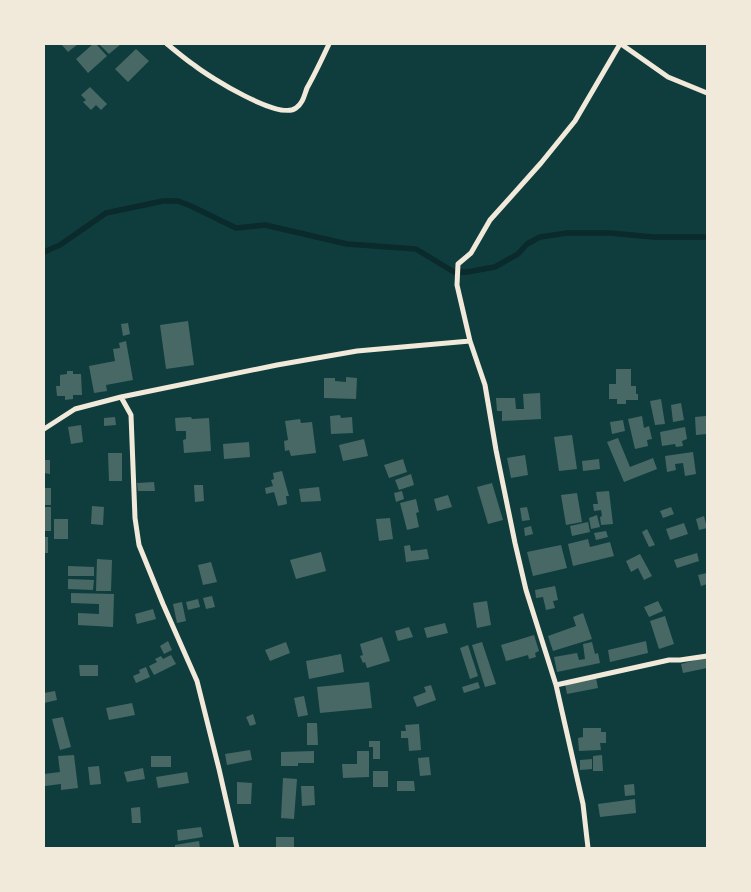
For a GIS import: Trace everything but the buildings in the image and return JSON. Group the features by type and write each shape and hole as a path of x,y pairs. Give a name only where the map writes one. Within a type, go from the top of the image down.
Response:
{"street":[{"path":"167,44 195,66 242,95 271,108 287,111 295,110 302,101 329,44"},
{"path":"588,848 583,804 556,685 526,590 496,450 485,385 470,341 457,285 458,264 471,253 490,220 541,163 575,121 620,44 668,77 707,93"},
{"path":"44,429 75,408 121,397 357,351 470,341"},
{"path":"121,397 131,415 135,518 139,545 162,604 197,681 220,769 237,848"},
{"path":"556,685 669,660 707,656"}],"waterway":[{"path":"44,252 60,245 106,213 163,201 178,201 236,228 265,225 347,244 416,249 454,272 467,272 495,267 518,254 527,244 540,237 567,233 610,233 653,237 707,237"}]}
